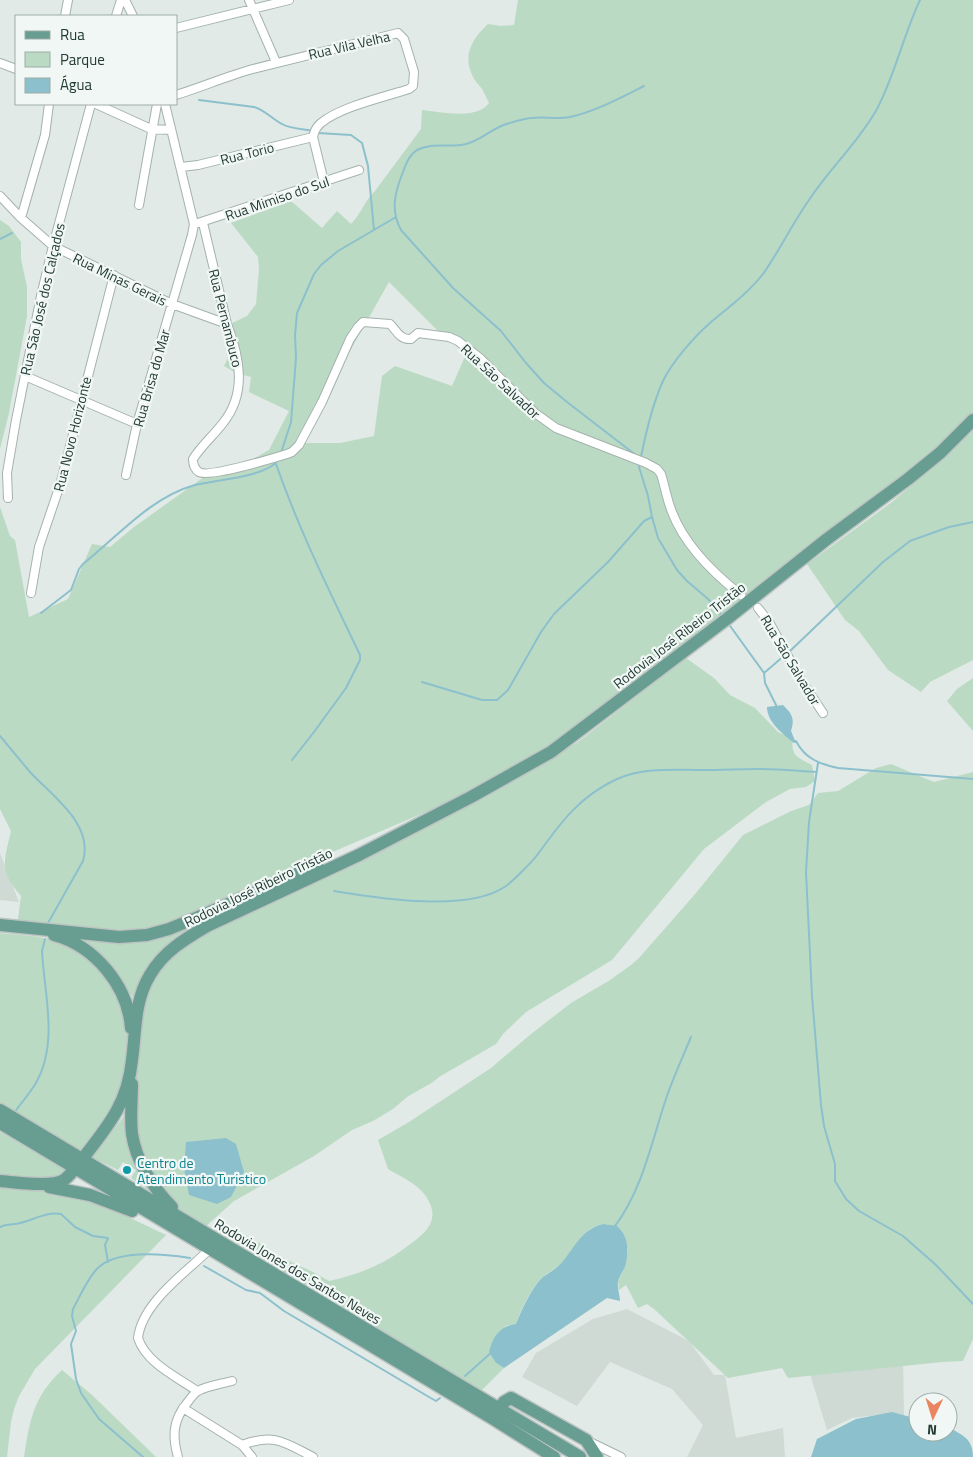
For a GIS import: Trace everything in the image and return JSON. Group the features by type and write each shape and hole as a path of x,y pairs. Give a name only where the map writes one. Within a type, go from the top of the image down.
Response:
{"main road":[{"name":"Rodovia José Ribeiro Tristão","path":"0,1181 26,1184 56,1183 64,1180 111,1122 120,1108 133,1057 136,1014 140,996 150,974 164,955 182,941 207,926 383,842 471,797 561,745 908,479 940,453 973,420"},
{"name":"Rodovia José Ribeiro Tristão","path":"6,925 119,936 147,935 194,919 314,866 383,842"},
{"path":"6,925 64,938 82,947 103,966 114,980 130,1017 133,1057 132,1134 134,1143 154,1187 186,1221"},
{"name":"Rodovia Jones dos Santos Neves","path":"0,1110 175,1229 496,1413 580,1457"},
{"name":"Rodovia Jones dos Santos Neves","path":"0,1123 186,1221 496,1413 554,1457"},
{"path":"26,1184 72,1190 90,1195 175,1229"},
{"path":"496,1413 511,1398 586,1440 597,1457"}],"street":[{"path":"65,15 68,0"},
{"path":"116,15 121,0"},
{"path":"125,0 132,15"},
{"path":"249,0 276,62"},
{"path":"178,28 289,0"},
{"name":"Rua Vila Velha","path":"178,94 233,74 276,62 398,33 404,39 414,72 412,88 332,117 318,125 313,137"},
{"path":"0,63 15,69"},
{"path":"21,218 43,142 49,105"},
{"name":"Rua São José dos Calçados","path":"8,498 7,473 25,376 53,246 91,105"},
{"path":"98,105 151,130 171,130"},
{"path":"139,205 157,105"},
{"path":"165,105 194,224"},
{"path":"313,137 324,182"},
{"name":"Rua Torio","path":"181,167 198,165 313,137"},
{"name":"Rua Mimiso do Sul","path":"194,224 203,223 359,170"},
{"name":"Rua Minas Gerais","path":"0,196 21,218 53,246 172,304 227,324"},
{"name":"Rua Pernambuco","path":"193,458 232,410 238,393 239,370 233,339 227,324 203,223"},
{"name":"Rua Brisa do Mar","path":"126,474 137,424 194,224"},
{"name":"Rua Novo Horizonte","path":"31,593 38,547 60,485 114,275"},
{"name":"Rua São Salvador","path":"193,458 194,466 202,474 227,470 292,452 299,445 322,402 350,339 359,324 364,322 390,324 399,335 408,340 418,332 449,337 478,356 535,413 556,428 646,463 659,472 670,507 681,531 710,568 741,595"},
{"path":"25,376 137,424"},
{"name":"Rua São Salvador","path":"758,608 769,622 801,680 823,713"},
{"path":"197,1391 147,1354 138,1338 143,1319 160,1296 210,1249"},
{"path":"178,1457 173,1436 178,1417 183,1408 197,1391 232,1381"},
{"path":"183,1408 242,1445 252,1457"},
{"path":"242,1445 262,1438 274,1439 313,1457"},
{"path":"586,1440 621,1457"}],"shaded area":[{"path":"0,853 19,902 0,900"},
{"path":"627,1309 689,1341 714,1375 725,1375 736,1438 783,1428 785,1457 687,1457 703,1425 672,1389 610,1362 577,1406 522,1377 536,1353 593,1319"},
{"path":"903,1355 904,1417 885,1414 852,1418 827,1430 806,1361"}],"green space":[{"path":"518,0 973,0 973,414 926,459 572,733 456,799 179,918 148,928 116,930 27,923 18,919 21,896 9,880 5,867 11,831 0,809 0,507 10,536 15,540 29,617 68,599 92,544 110,547 134,527 204,477 232,471 269,450 289,411 249,392 251,377 236,373 224,366 235,344 228,325 247,316 256,304 259,269 258,257 231,223 291,201 322,228 337,211 351,224 421,129 422,110 458,114 476,112 489,103 470,69 468,62 470,48 477,36 488,24 514,25","holes":["389,282 439,332 470,345 452,386 395,366 382,376 374,436 340,443 298,443"]},
{"path":"0,220 9,226 21,242 21,259 27,287 27,316 9,413 0,449"},
{"path":"973,429 973,660 930,682 921,692 888,670 859,631 845,620 807,564 892,502"},
{"path":"686,658 714,678 730,695 755,708 778,732 793,739 794,753 812,765 815,781 806,787 790,789 766,802 704,849 612,960 526,1012 503,1034 496,1044 407,1097 393,1109 373,1121 352,1130 314,1156 234,1201 205,1227 190,1219 167,1198 143,1158 134,1120 139,1014 160,964 190,940 372,855 461,810 520,776 578,742"},
{"path":"973,678 973,731 947,701 957,689"},
{"path":"891,764 934,782 973,772 973,1339 963,1361 788,1378 782,1368 728,1378 654,1309 647,1304 638,1308 626,1285 619,1290 618,1281 625,1266 628,1249 603,1224 594,1227 582,1235 562,1263 545,1275 536,1285 520,1312 516,1324 505,1326 496,1363 504,1368 480,1392 225,1239 237,1230 274,1254 329,1281 371,1268 390,1258 416,1240 430,1224 432,1211 430,1204 417,1187 388,1169 378,1140 491,1068 571,1003 631,965 696,893 743,835 791,811 809,805 818,793 838,791 876,768"},
{"path":"186,927 189,929 189,933 144,977 133,997 86,940 144,941"},
{"path":"0,933 43,938 57,942 79,953 104,973 125,1011 129,1025 130,1042 125,1077 113,1109 84,1152 76,1152 0,1103"},
{"path":"128,1111 150,1191 131,1178 136,1170 123,1162 118,1170 92,1157"},
{"path":"0,1132 66,1169 63,1175 52,1180 0,1175"},
{"path":"0,1186 54,1191 101,1204 166,1235 35,1369 19,1396 14,1409 7,1457 0,1457"},
{"path":"62,1370 92,1395 156,1457 24,1457 34,1410 52,1380"}],"water":[{"path":"783,705 792,716 791,731 796,743 785,736 770,718 767,707"},
{"path":"226,1138 236,1144 244,1172 231,1197 217,1204 189,1195 184,1168 186,1142"},
{"path":"603,1224 617,1226 626,1240 627,1255 625,1267 618,1281 620,1301 607,1298 504,1368 496,1363 489,1352 498,1333 510,1325 516,1324 527,1299 539,1281 562,1263 584,1234"},
{"path":"892,1412 908,1416 908,1442 958,1442 958,1432 969,1441 973,1457 811,1457 817,1439 856,1419"}],"waterway":[{"path":"641,457 647,428 659,390 667,374 697,335 745,294 763,274 817,188 869,121 889,83 920,0"},
{"path":"637,456 544,383 501,331 453,288 401,230 396,215 395,201 404,169 410,157 417,150 429,146 466,144 502,126 525,119 536,117 570,117 608,104 644,86"},
{"path":"199,100 254,107 262,110 286,126 313,131"},
{"path":"318,133 351,135 362,143 368,166 374,230"},
{"path":"281,453 291,422 297,313 314,274 321,265 338,251 396,217"},
{"path":"0,239 12,233"},
{"path":"41,613 71,590 79,569 83,564 149,508 164,498 195,485 252,474 272,466 278,460"},
{"path":"640,462 639,467 658,538 677,570 708,599 722,616"},
{"path":"276,464 305,537 360,655 360,660 346,688 292,760"},
{"path":"422,682 482,700 497,700 508,690 541,632 554,614 608,562 644,521 652,517"},
{"path":"789,652 883,562 910,541 949,527 973,522"},
{"path":"728,623 764,673 765,683 778,709"},
{"path":"764,673 785,655"},
{"path":"0,736 30,772 69,812 77,823 82,835 85,848 83,861 48,923"},
{"path":"796,741 804,752 814,760 838,768 973,779"},
{"path":"818,763 809,822 806,872 812,996 821,1105 824,1126 835,1164 835,1181 846,1199 859,1211 903,1236 936,1265 973,1304"},
{"path":"334,891 398,900 422,901 469,899 490,894 506,886 523,871 563,821 592,793 627,775 648,771 670,770 760,769 817,772"},
{"path":"14,1113 36,1083 43,1068 47,1051 49,1035 42,951 45,939"},
{"path":"615,1226 624,1213 639,1183 673,1079 691,1037"},
{"path":"0,1227 21,1223 44,1215 61,1214 75,1227 93,1236 108,1238 105,1245 108,1262"},
{"path":"143,1457 99,1419 81,1393 76,1379 71,1344 76,1331 72,1316 73,1309 95,1271 103,1264 114,1259 140,1254 190,1258"},
{"path":"204,1266 246,1290 260,1293 284,1311 436,1401 440,1398"},
{"path":"465,1376 492,1352"}],"place":[{"name":"Centro de Atendimento Turistico","path":"127,1170"}]}
